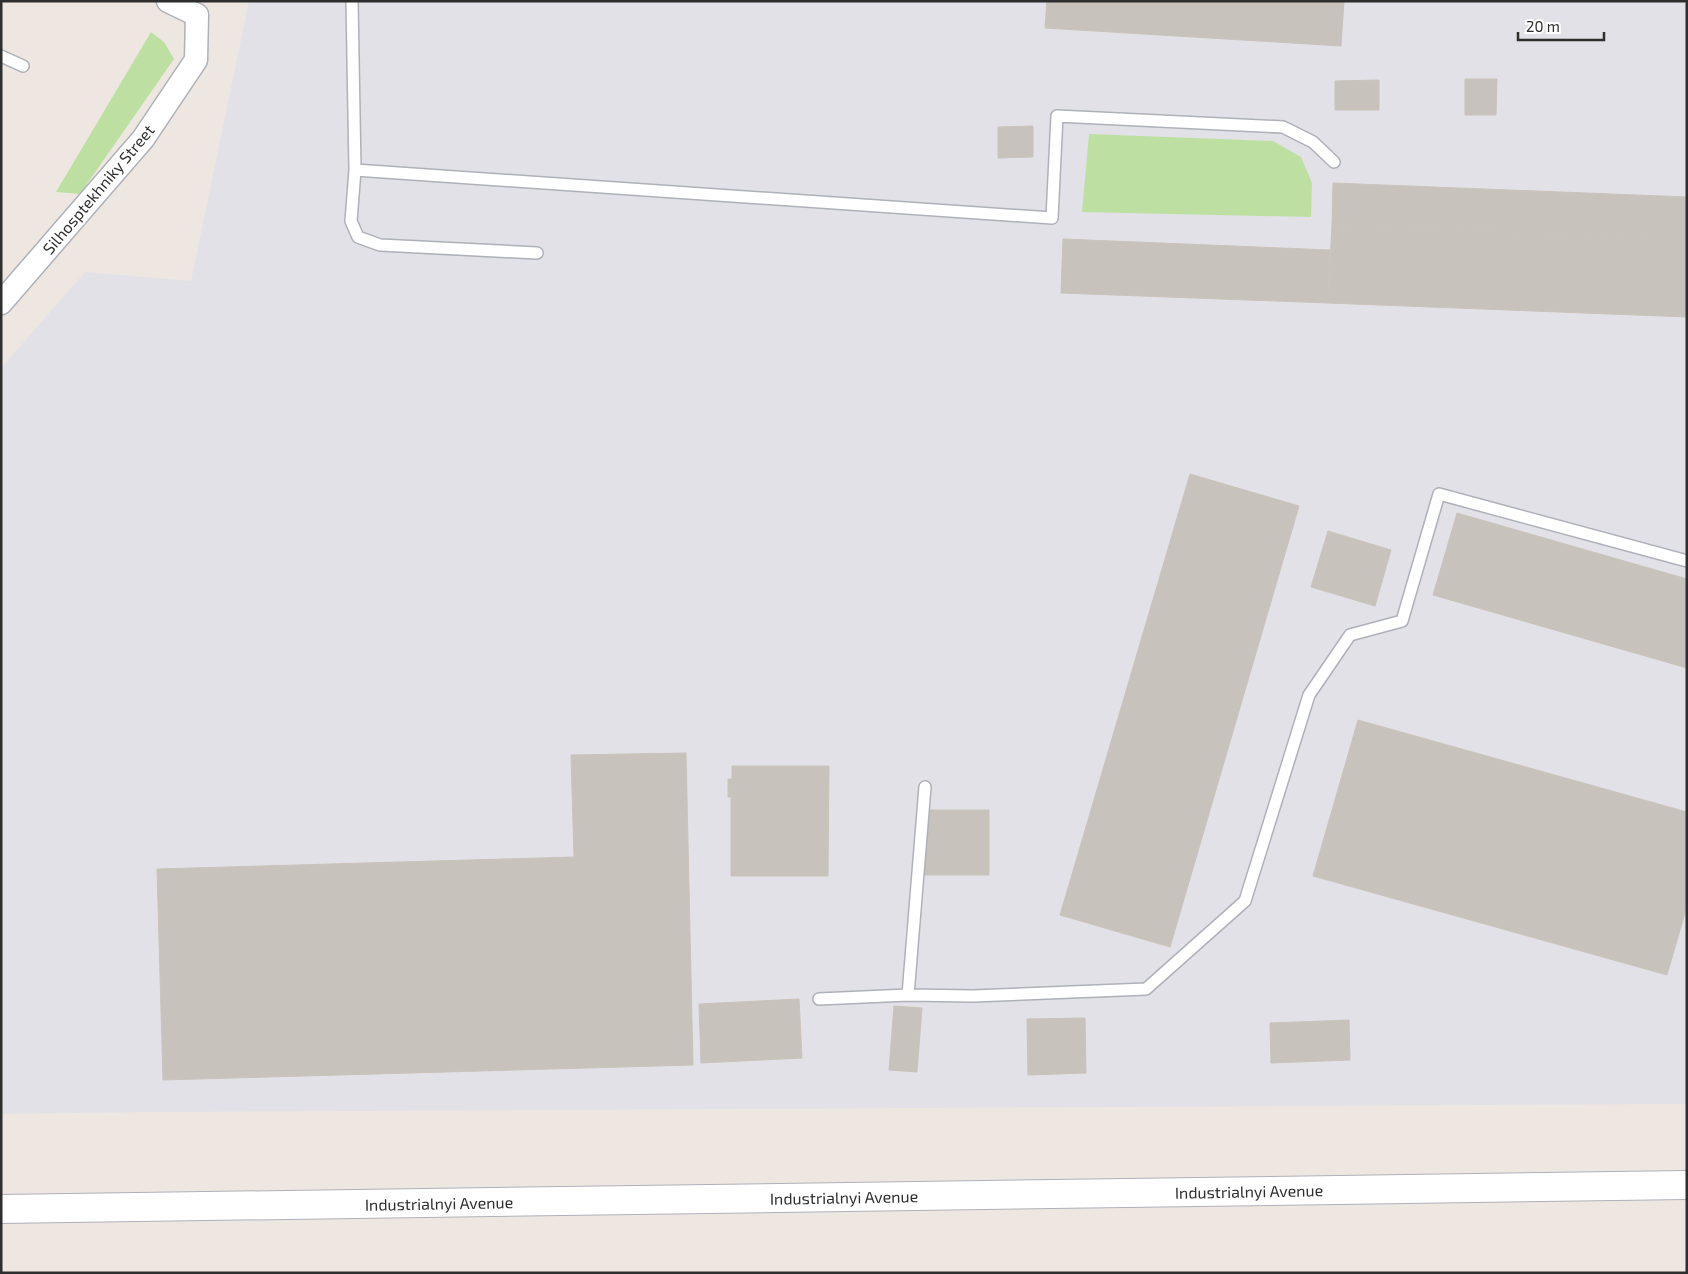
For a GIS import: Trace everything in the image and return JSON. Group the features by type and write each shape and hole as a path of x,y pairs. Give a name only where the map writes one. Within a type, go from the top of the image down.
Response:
{"street":[{"name":"Silhosptekhniky Street","path":"1,302 143,139 196,60 198,8 168,1"},
{"name":"Industrialnyi Avenue","path":"1,1209 1687,1185"}],"lane":[{"path":"352,1 355,170 352,221 358,237 380,245 537,253"},
{"path":"1,56 23,66"},
{"path":"355,170 1052,218 1056,116 1283,127 1313,142 1334,162"},
{"path":"819,999 908,995 973,996 1146,988 1245,901 1309,695 1350,635 1402,622 1439,494 1687,561"},
{"path":"908,995 925,787"}],"shaded area":[{"path":"249,1 1687,1 1687,1104 1,1114 1,368 85,272 191,281"}],"green space":[{"path":"151,32 164,42 174,59 80,194 56,192"},
{"path":"1089,134 1273,141 1301,157 1312,183 1311,217 1082,212"}],"building":[{"path":"1047,1 1344,1 1341,46 1045,28"},
{"path":"1465,79 1497,79 1496,115 1465,115"},
{"path":"1379,80 1379,110 1335,110 1335,81"},
{"path":"1033,126 1033,157 998,158 998,127"},
{"path":"1333,183 1687,197 1687,239 1332,225"},
{"path":"1332,225 1687,239 1687,317 1328,303"},
{"path":"1063,239 1330,250 1328,303 1061,293"},
{"path":"1190,474 1299,506 1170,947 1060,915"},
{"path":"1457,513 1687,579 1687,668 1433,595"},
{"path":"1328,531 1391,550 1375,606 1311,587"},
{"path":"1358,720 1687,812 1687,906 1667,975 1313,876"},
{"path":"686,753 693,1065 163,1080 157,869 574,857 571,755"},
{"path":"732,766 829,766 828,876 731,876 731,797 728,797 728,779 732,779"},
{"path":"925,810 989,810 989,875 925,875"},
{"path":"799,999 802,1058 701,1063 699,1004"},
{"path":"894,1006 922,1008 917,1072 889,1070"},
{"path":"1085,1018 1086,1073 1028,1075 1027,1019"},
{"path":"1349,1020 1350,1060 1271,1063 1270,1023"}]}
